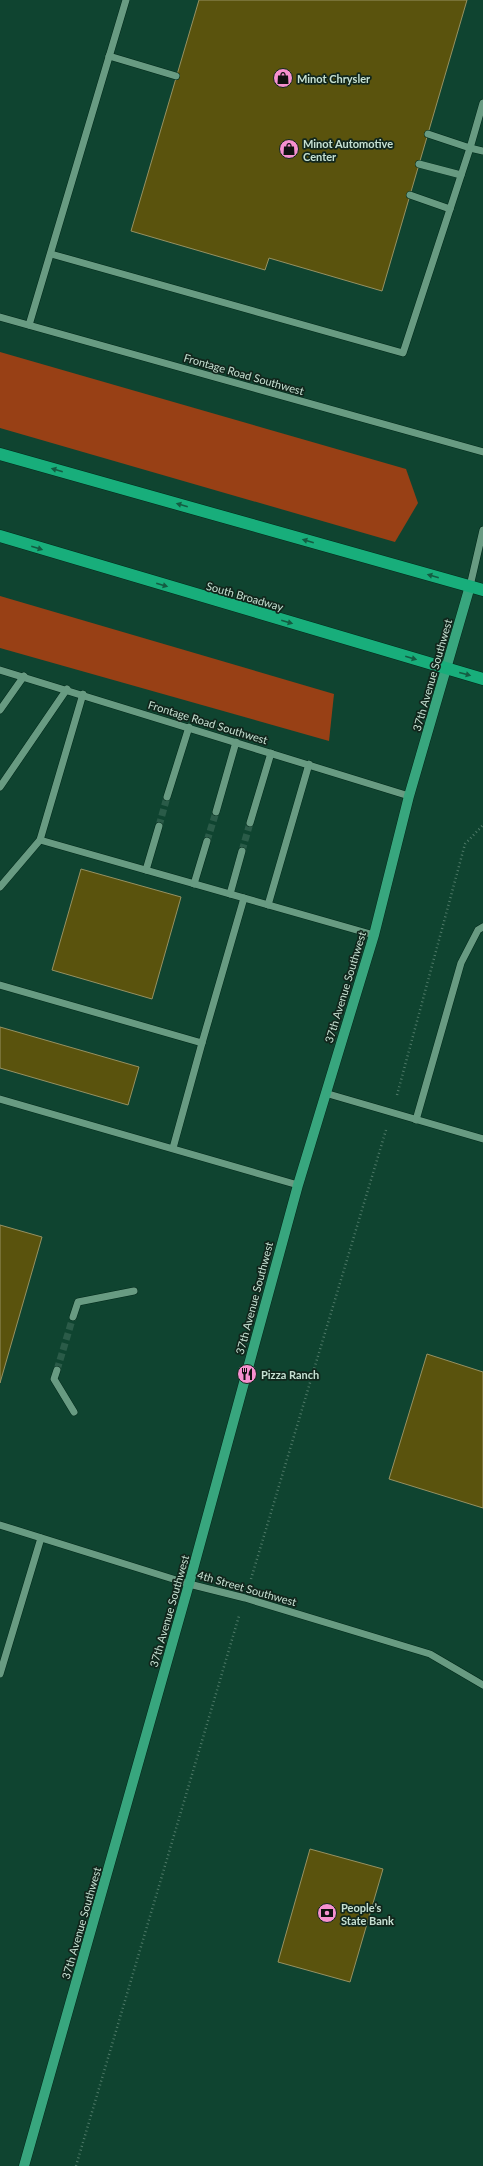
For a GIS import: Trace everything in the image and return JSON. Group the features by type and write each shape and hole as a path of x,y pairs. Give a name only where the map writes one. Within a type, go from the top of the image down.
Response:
{"highway":[{"path":"0,454 483,590"},
{"name":"South Broadway","path":"0,536 483,679"}],"main road":[{"name":"37th Avenue Southwest","path":"24,2166 190,1584 298,1185 374,935 409,796 470,586"}],"street":[{"path":"29,325 126,0"},
{"path":"109,56 176,76"},
{"path":"51,254 403,353 470,148 483,103"},
{"path":"428,134 483,151"},
{"path":"419,164 461,175"},
{"path":"410,195 450,209"},
{"name":"Frontage Road Southwest","path":"0,317 483,452"},
{"name":"37th Avenue Southwest","path":"470,586 483,530"},
{"name":"Frontage Road Southwest","path":"0,670 83,694 409,796"},
{"path":"0,710 24,676"},
{"path":"0,787 67,690"},
{"path":"0,887 40,840 83,694"},
{"path":"167,798 188,727"},
{"path":"216,812 236,742"},
{"path":"250,823 271,753"},
{"path":"268,904 309,764"},
{"path":"146,870 158,826"},
{"path":"40,840 374,935"},
{"path":"194,884 207,841"},
{"path":"230,894 242,851"},
{"path":"173,1148 244,898"},
{"path":"416,1120 462,963 478,930 483,928"},
{"path":"0,986 202,1042"},
{"path":"325,1093 483,1139"},
{"path":"0,1099 298,1185"},
{"path":"74,1317 78,1302 134,1291"},
{"path":"57,1370 54,1380 74,1412"},
{"name":"4th Street Southwest","path":"0,1525 190,1584 245,1598 430,1654 483,1685"},
{"path":"0,1674 41,1538"}],"path":[{"path":"400,1085 465,844 483,825"},
{"path":"261,1545 384,1138"},
{"path":"76,2166 226,1660"}],"shaded area":[{"path":"0,352 406,469 418,503 395,542 0,428"},
{"path":"0,596 334,694 329,741 0,648"}],"building":[{"name":"Minot Automotive Center","path":"199,0 467,0 382,291 269,258 265,270 131,231"},
{"path":"81,869 181,897 152,999 52,970"},
{"path":"0,1027 139,1067 128,1105 0,1068"},
{"path":"0,1225 42,1237 0,1383"},
{"path":"427,1354 483,1372 483,1508 389,1479"},
{"path":"310,1849 383,1869 350,1982 278,1962"}],"tunnel":[{"path":"159,826 167,797"},
{"path":"207,841 216,812"},
{"path":"242,851 250,823"},
{"path":"57,1370 73,1317"}],"place":[{"name":"Minot Chrysler","path":"283,78"},
{"name":"Minot Automotive Center","path":"289,149"},
{"name":"Pizza Ranch","path":"247,1374"},
{"name":"People’s State Bank","path":"327,1913"}]}
